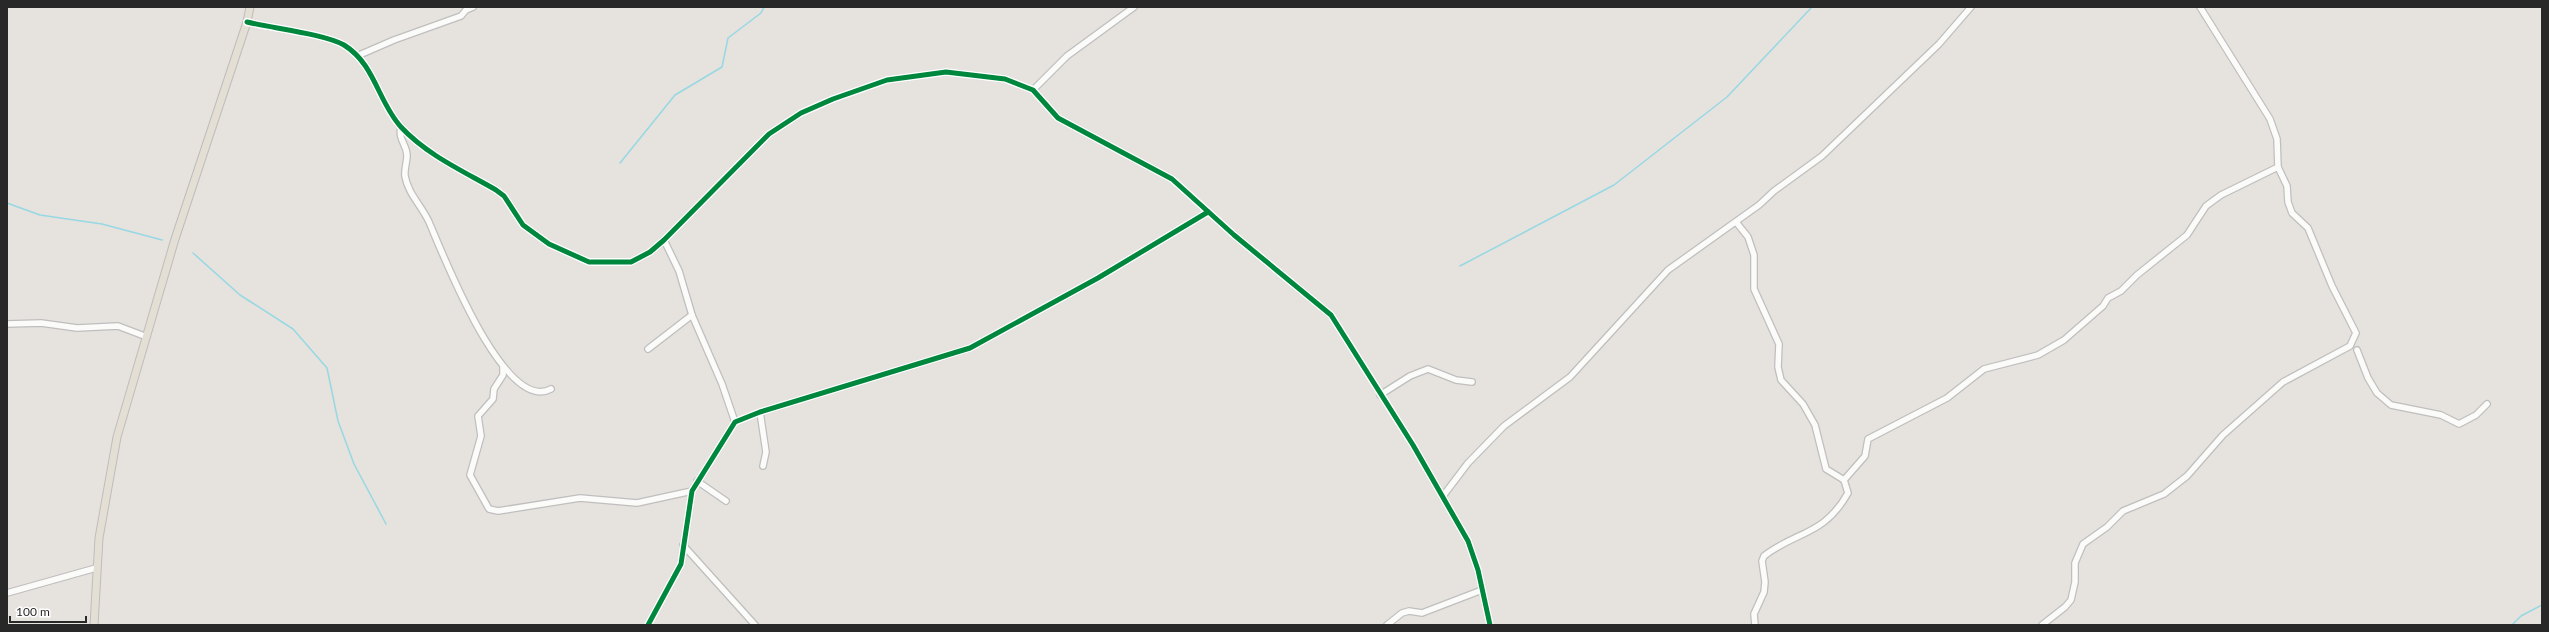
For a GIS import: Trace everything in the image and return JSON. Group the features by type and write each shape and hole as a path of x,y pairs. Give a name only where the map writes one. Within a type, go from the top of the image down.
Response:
{"main road":[{"path":"94,625 96,568 104,499 113,456 175,239 247,22 250,7"}],"street":[{"path":"357,56 394,40 461,16 466,10 473,7"},
{"path":"1033,90 1067,56 1134,7"},
{"path":"1443,496 1468,463 1498,432 1520,412 1570,377 1668,270 1736,222 1822,156 1951,32 1971,7"},
{"path":"2200,7 2270,119 2277,138 2278,167 2287,186 2288,202 2292,213 2304,222 2310,233 2332,286 2356,333 2355,338 2357,350 2368,378 2377,392 2391,404 2441,415 2459,424 2476,415 2487,404"},
{"path":"247,22 331,40 343,45 357,56 376,82 393,117 401,127 435,155 504,196 523,225 532,233 577,258 604,263 631,262 650,252 664,240 769,134 801,113 833,99 887,80 946,72 1005,78 1033,90 1058,118 1172,179 1208,212 1331,315 1380,395 1413,445 1468,541 1478,570 1490,625"},
{"path":"401,127 399,136 407,154 405,176 413,197 429,222 461,296 503,367 520,384 532,391 544,393 551,389"},
{"path":"1844,480 1861,463 1865,456 1868,439 1910,415 1947,398 1984,369 2038,355 2064,340 2103,306 2108,298 2120,291 2137,275 2187,235 2206,206 2221,195 2278,167"},
{"path":"648,625 681,564 692,491 735,422 760,412 970,348 1105,274 1208,212"},
{"path":"1736,222 1748,237 1754,255 1754,290 1779,344 1778,367 1781,380 1803,404 1815,425 1826,469 1844,480 1848,493 1825,522 1814,530 1764,556 1762,561 1764,587 1761,600 1754,614 1755,625"},
{"path":"664,240 679,271 692,315 722,384 735,422"},
{"path":"648,349 692,315"},
{"path":"7,324 41,323 77,328 118,326 147,337"},
{"path":"2042,625 2065,607 2071,600 2075,582 2075,563 2083,544 2107,527 2123,511 2164,494 2187,476 2223,435 2283,382 2350,346 2355,338"},
{"path":"2350,346 2357,350"},
{"path":"503,367 503,375 494,389 493,399 478,416 481,436 470,471 471,478 489,509 498,511 580,498 637,503 692,491"},
{"path":"1380,395 1410,376 1428,369 1456,380 1472,382"},
{"path":"760,412 766,452 763,466"},
{"path":"698,481 726,502"},
{"path":"683,546 755,625"},
{"path":"7,593 96,568"},
{"path":"1387,625 1402,613 1409,611 1422,613 1482,590"}],"waterway":[{"path":"620,163 675,95 722,67 728,38 761,13 764,7"},
{"path":"1460,266 1614,185 1727,97 1812,7"},
{"path":"7,203 40,215 102,224 162,240"},
{"path":"193,253 240,295 293,329 327,368 338,421 354,464 386,524"},
{"path":"2512,625 2521,616 2542,605"}],"cycle path":[{"path":"247,22 311,34 344,45 363,62 393,117 411,137 434,154 504,196 523,225 549,244 589,262 631,262 650,252 664,240 769,134 801,113 833,99 887,80 946,72 1005,79 1033,90 1058,118 1172,179 1234,235 1331,315 1413,445 1468,541 1478,570 1490,625"},
{"path":"648,625 681,564 692,491 735,422 760,412 970,348 1098,278 1208,212"}]}
